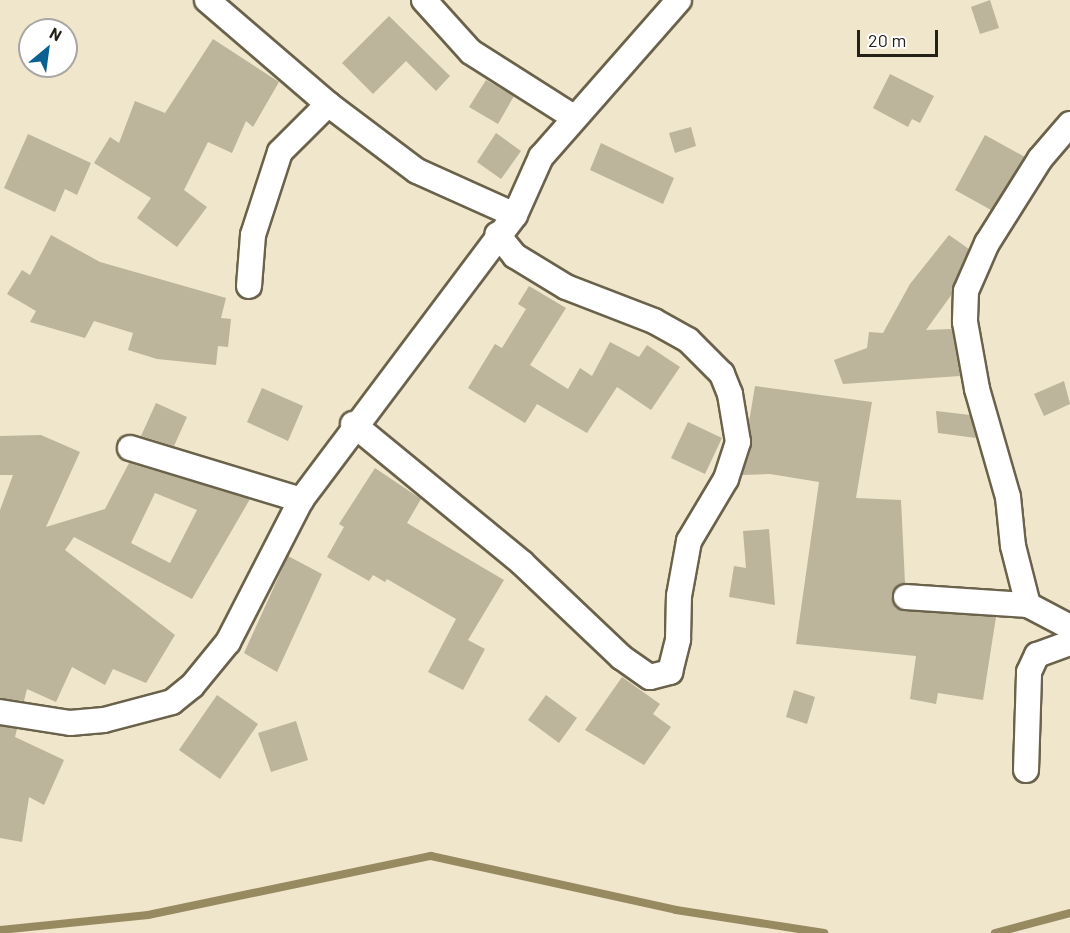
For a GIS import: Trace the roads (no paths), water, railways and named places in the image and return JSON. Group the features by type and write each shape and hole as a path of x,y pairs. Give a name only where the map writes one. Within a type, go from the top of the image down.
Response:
{"street":[{"path":"207,0 328,104 417,171 515,215"},
{"path":"424,0 471,52 575,118"},
{"path":"0,712 70,723 104,720 172,702 228,642 301,500 353,424 461,289 497,234 515,215 541,157 679,0"},
{"path":"249,286 253,236 280,152 328,104"},
{"path":"1028,605 1006,486 969,350 966,291 987,243 1040,159 1070,124"},
{"path":"353,424 522,563 621,657 650,677 670,672 678,639 679,596 689,541 726,479 738,442 730,394 722,374 688,340 654,321 557,282 515,256 497,234"},
{"path":"130,448 301,500"},
{"path":"906,597 1028,605 1070,627"},
{"path":"1026,770 1029,672 1037,655 1070,643"}],"waterway":[{"path":"0,930 148,915 431,856 676,910 824,933"},
{"path":"995,933 1070,913"}]}
